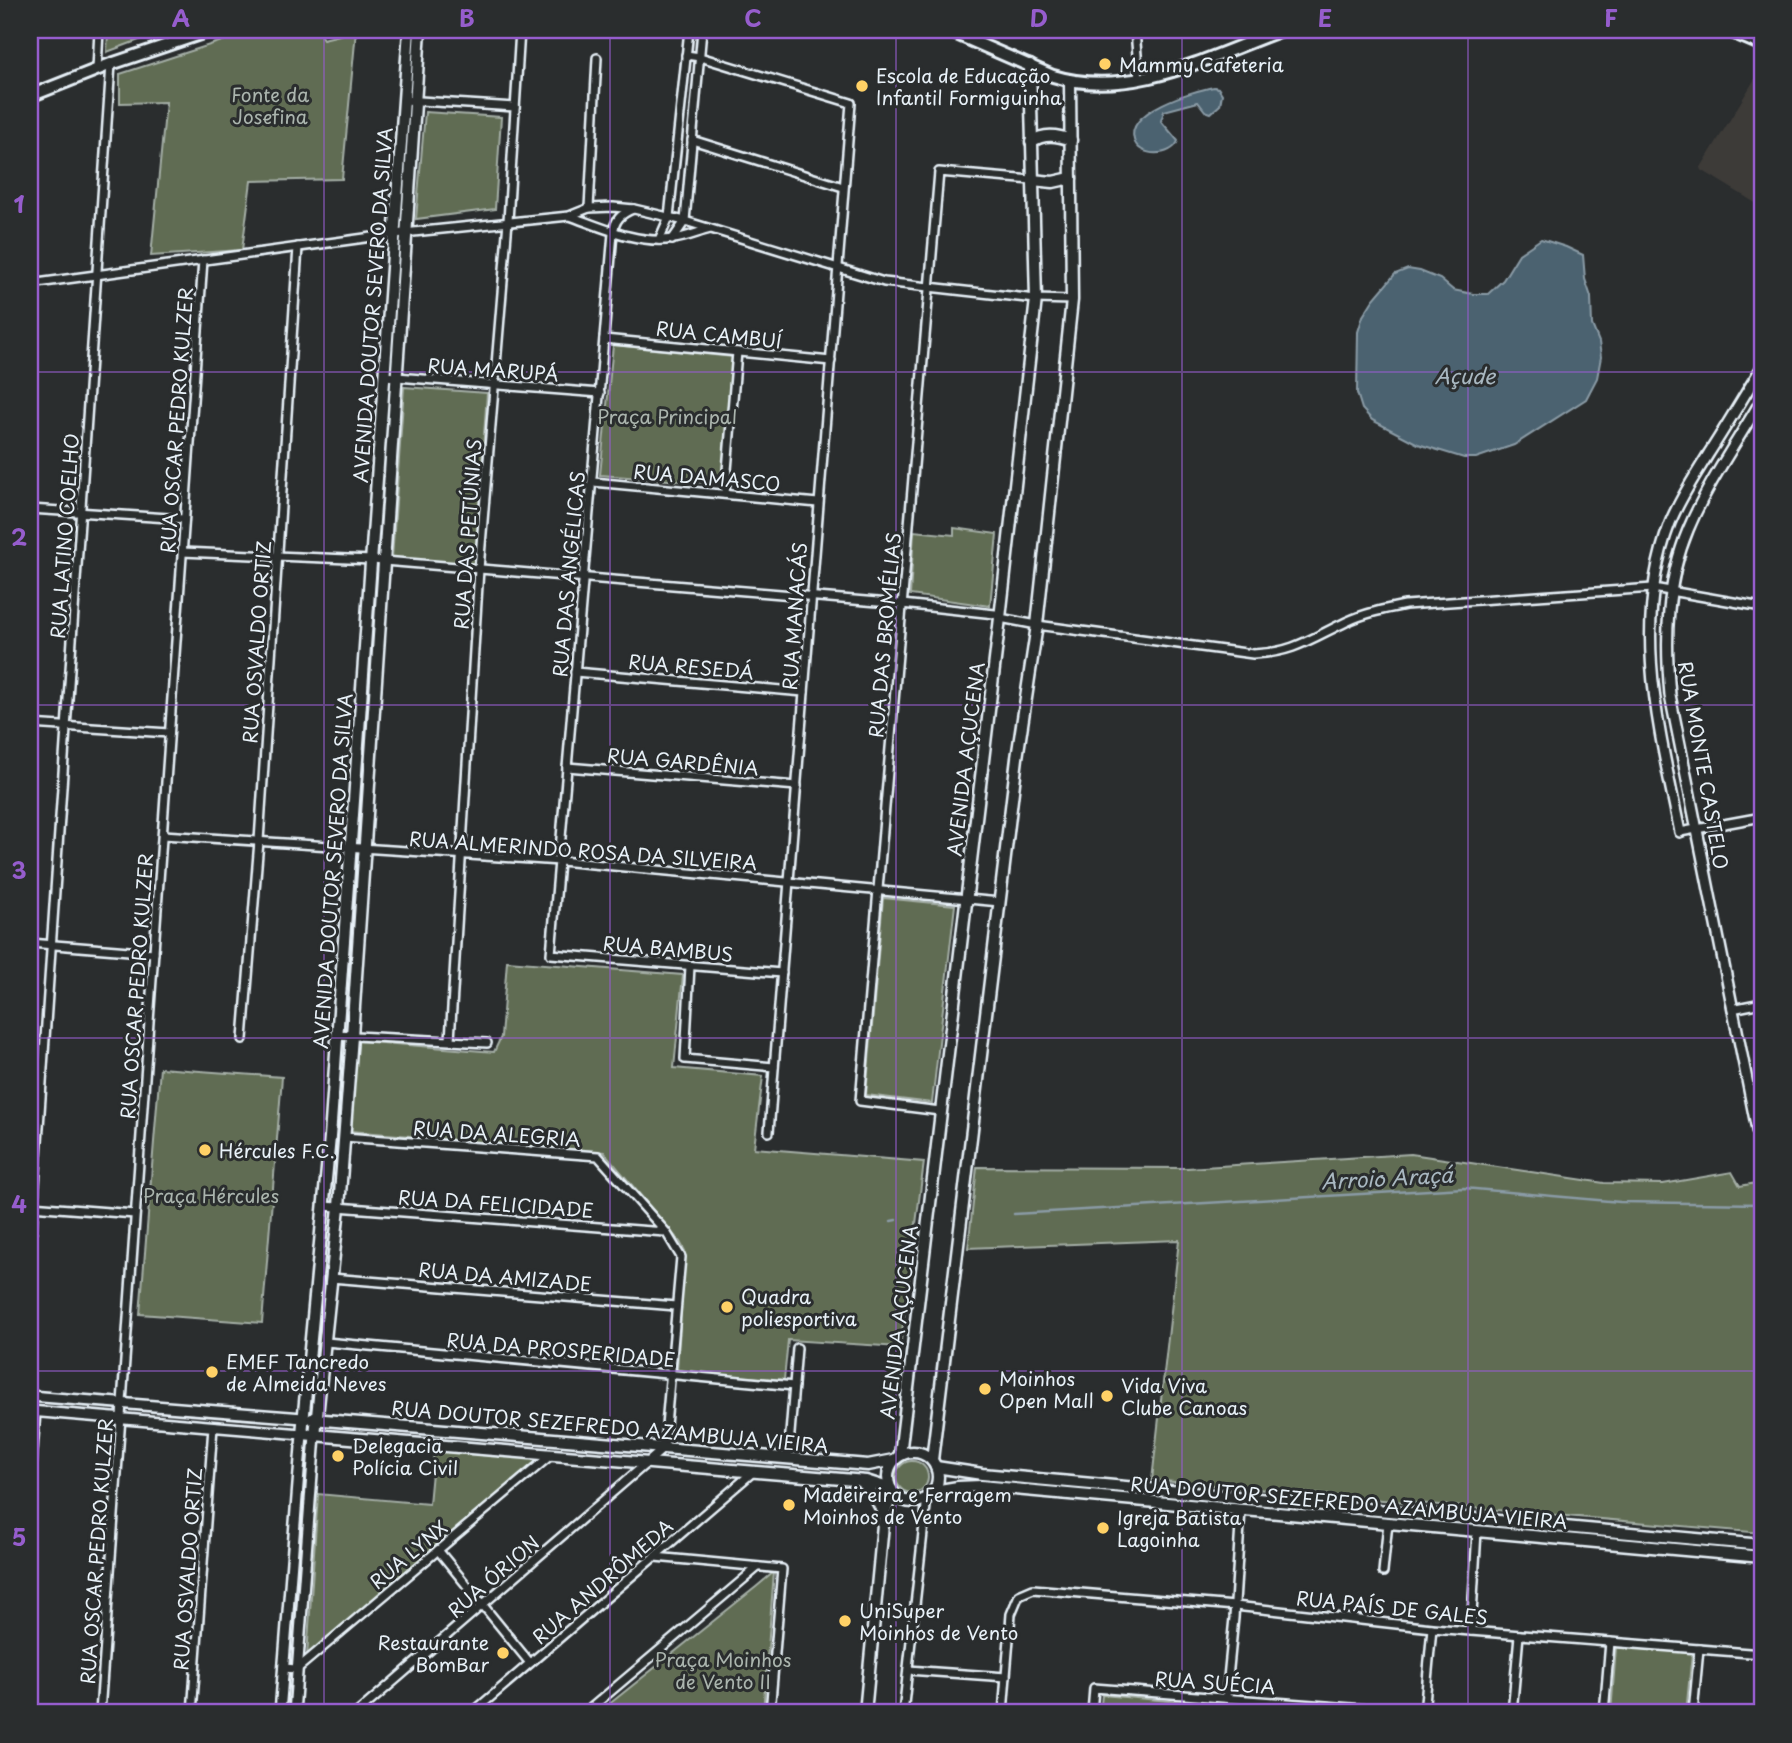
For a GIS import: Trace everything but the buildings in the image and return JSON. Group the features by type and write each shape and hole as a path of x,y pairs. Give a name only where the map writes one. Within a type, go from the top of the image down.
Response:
{"main road":[{"path":"30,96 111,64 212,30"},
{"name":"AVENIDA DOUTOR SEVERO DA SILVA","path":"315,1435 339,1207 385,561 406,233 409,30"},
{"name":"AVENIDA DOUTOR SEVERO DA SILVA","path":"302,1434 324,1206 394,234 421,30"},
{"path":"947,30 1070,82 1103,83 1139,80 1282,30"},
{"path":"1727,30 1762,45"},
{"name":"AVENIDA AÇUCENA","path":"897,1458 1000,618 1036,299 1030,65"},
{"path":"894,1493 912,1502 931,1494 937,1484 934,1463 1017,758 1037,625 1072,300 1070,82"},
{"path":"1031,142 1050,135 1071,140"},
{"path":"1032,180 1053,182 1071,178"},
{"name":"RUA DOUTOR SEZEFREDO AZAMBUJA VIEIRA","path":"303,1418 868,1465 897,1458"},
{"path":"411,1443 413,1427"},
{"name":"RUA DOUTOR SEZEFREDO AZAMBUJA VIEIRA","path":"302,1434 859,1481 894,1493"},
{"path":"865,1713 884,1514 894,1493 888,1475 897,1458 917,1452 934,1463"},
{"name":"RUA DOUTOR SEZEFREDO AZAMBUJA VIEIRA","path":"934,1463 982,1474 1762,1545"},
{"path":"859,1481 873,1494 884,1514"},
{"name":"RUA DOUTOR SEZEFREDO AZAMBUJA VIEIRA","path":"931,1494 958,1487 981,1486 1762,1557"}],"street":[{"path":"97,70 99,30"},
{"name":"RUA DAS PETÚNIAS","path":"450,1040 480,569 508,221 520,30"},
{"path":"659,240 669,217 689,30"},
{"path":"672,240 685,221 702,30 697,30"},
{"path":"1135,30 1139,80"},
{"path":"686,55 700,57"},
{"name":"RUA MANACÁS","path":"700,57 851,103 769,1132"},
{"path":"589,208 597,58"},
{"name":"RUA LATINO COELHO","path":"30,1260 31,1206 111,64"},
{"path":"410,101 515,107"},
{"path":"692,140 843,187"},
{"name":"RUA DAS BROMÉLIAS","path":"940,1111 860,1101 939,172 1032,180"},
{"path":"30,284 394,234 569,216 589,208 613,206 685,221 884,282 1036,299 1072,300"},
{"path":"613,233 614,224 621,214 634,209"},
{"path":"569,216 613,233 659,240 672,240 711,229"},
{"name":"RUA DAS ANGÉLICAS","path":"551,954 613,233"},
{"name":"RUA OSVALDO ORTIZ","path":"243,1039 259,841 298,247"},
{"name":"RUA OSCAR PEDRO KULZER","path":"100,1713 203,260"},
{"name":"RUA CAMBUÍ","path":"604,339 831,361"},
{"path":"725,494 737,352"},
{"name":"RUA MONTE CASTELO","path":"1680,832 1654,699 1650,628 1653,588 1660,554 1686,491 1762,367"},
{"name":"RUA MARUPÁ","path":"384,376 600,393"},
{"name":"RUA MONTE CASTELO","path":"1762,399 1700,502 1687,532 1678,561 1667,627 1669,684 1762,1155"},
{"name":"RUA DAMASCO","path":"593,482 818,503"},
{"path":"30,509 184,519"},
{"path":"182,552 372,560 902,604 995,614 1000,618 1037,625 1240,653 1267,654 1289,650 1371,612 1405,605 1653,588 1762,607"},
{"name":"RUA RESEDÁ","path":"575,672 804,692"},
{"path":"30,724 169,733"},
{"name":"RUA GARDÊNIA","path":"567,767 797,786"},
{"path":"1680,832 1762,817"},
{"name":"RUA ALMERINDO ROSA DA SILVEIRA","path":"163,835 560,861 1000,902"},
{"path":"30,943 154,953"},
{"name":"RUA BAMBUS","path":"551,954 782,973"},
{"path":"691,966 685,1059 774,1067"},
{"path":"1732,1009 1762,1003"},
{"path":"337,1035 487,1043"},
{"name":"RUA DA ALEGRIA","path":"344,1136 598,1156 666,1232 681,1257 664,1448"},
{"path":"31,1206 135,1214"},
{"name":"RUA DA FELICIDADE","path":"324,1206 666,1232"},
{"name":"RUA DA AMIZADE","path":"331,1278 676,1306"},
{"name":"RUA DA PROSPERIDADE","path":"326,1342 794,1386"},
{"path":"788,1458 797,1348"},
{"name":"RUA DOUTOR SEZEFREDO AZAMBUJA VIEIRA","path":"30,1396 303,1418"},
{"path":"30,1492 33,1412"},
{"name":"RUA DOUTOR SEZEFREDO AZAMBUJA VIEIRA","path":"33,1412 302,1434"},
{"name":"RUA OSVALDO ORTIZ","path":"192,1713 213,1427"},
{"name":"AVENIDA DOUTOR SEVERO DA SILVA","path":"280,1713 302,1434"},
{"name":"AVENIDA DOUTOR SEVERO DA SILVA","path":"294,1713 315,1435"},
{"path":"649,1463 664,1448"},
{"name":"RUA LYNX","path":"298,1669 551,1455"},
{"name":"RUA ÓRION","path":"357,1713 649,1463"},
{"name":"RUA ANDRÔMEDA","path":"472,1713 753,1472"},
{"path":"296,1486 310,1486"},
{"path":"904,1713 931,1494"},
{"path":"1226,1698 1241,1510"},
{"path":"1383,1572 1388,1523"},
{"path":"1471,1631 1477,1531"},
{"path":"438,1550 530,1663"},
{"path":"655,1557 782,1569 770,1713"},
{"path":"585,1713 758,1567"},
{"name":"RUA PAÍS DE GALES","path":"1006,1677 1011,1614 1019,1595 1033,1589 1235,1606 1432,1628 1762,1654"},
{"path":"1424,1713 1432,1628"},
{"path":"1512,1713 1519,1635"},
{"path":"1604,1713 1610,1642"},
{"path":"1693,1713 1699,1649"},
{"path":"283,1668 298,1669"},
{"path":"908,1670 1006,1677 1003,1713"},
{"name":"RUA SUÉCIA","path":"1092,1713 1094,1688 1417,1713"}],"shaded area":[{"path":"1756,77 1762,80 1762,207 1700,169"}],"green space":[{"path":"108,30 166,30 107,52"},
{"name":"Fonte da Josefina","path":"256,30 317,30 323,39 356,31 342,179 251,181 242,250 151,256 166,102 120,103 120,74"},
{"path":"425,112 501,117 495,209 416,219"},
{"name":"Praça Principal","path":"613,345 734,357 723,484 600,475"},
{"path":"404,387 487,393 475,564 392,558"},
{"path":"954,528 997,534 990,606 910,595 914,531 954,535"},
{"path":"883,898 955,905 932,1103 866,1095"},
{"path":"507,961 683,975 674,1068 763,1076 754,1148 924,1162 900,1347 788,1340 784,1380 677,1371 685,1251 604,1152 350,1131 358,1041 494,1052 501,1037"},
{"name":"Praça Hércules","path":"160,1068 282,1077 262,1323 140,1314"},
{"path":"1411,1154 1604,1183 1663,1184 1732,1172 1740,1186 1762,1182 1762,1533 1152,1480 1179,1240 968,1248 977,1167 1187,1168"},
{"path":"434,1451 541,1459 307,1656 318,1494 429,1504"},
{"path":"912,1461 923,1466 928,1477 923,1488 912,1493 901,1488 896,1477 901,1466"},
{"name":"Praça Moinhos de Vento II","path":"774,1572 763,1713 598,1713 756,1587"},
{"path":"1616,1647 1692,1653 1686,1713 1611,1713"},
{"path":"1102,1695 1304,1713 1100,1713"}],"water":[{"path":"1214,87 1222,94 1220,105 1211,113 1205,111 1198,102 1164,111 1161,121 1178,141 1175,146 1156,153 1137,146 1134,130 1140,120 1150,112 1177,98"},
{"name":"Açude","path":"1541,239 1583,255 1585,279 1591,297 1592,325 1599,342 1601,357 1597,378 1586,399 1514,445 1476,458 1464,458 1418,444 1372,420 1362,409 1357,393 1358,332 1363,316 1373,300 1395,274 1408,269 1420,271 1440,279 1453,290 1488,294 1503,280 1519,254"}],"waterway":[{"name":"Arroio Araçá","path":"1014,1214 1464,1188 1620,1202 1762,1204"},
{"name":"Arroio Araçá","path":"891,1221 896,1220"}],"place":[{"name":"Mammy Cafeteria","path":"1105,64"},
{"name":"Escola de Educação Infantil Formiguinha","path":"862,86"},
{"name":"Hércules F.C.","path":"205,1150"},
{"name":"Quadra poliesportiva","path":"727,1307"},
{"name":"EMEF Tancredo de Almeida Neves","path":"212,1372"},
{"name":"Moinhos Open Mall","path":"985,1389"},
{"name":"Vida Viva Clube Canoas","path":"1107,1396"},
{"name":"Delegacia Polícia Civil","path":"338,1456"},
{"name":"Madeireira e Ferragem Moinhos de Vento","path":"789,1505"},
{"name":"Igreja Batista Lagoinha","path":"1103,1528"},
{"name":"UniSuper Moinhos de Vento","path":"845,1621"},
{"name":"Restaurante BomBar","path":"503,1653"}]}
